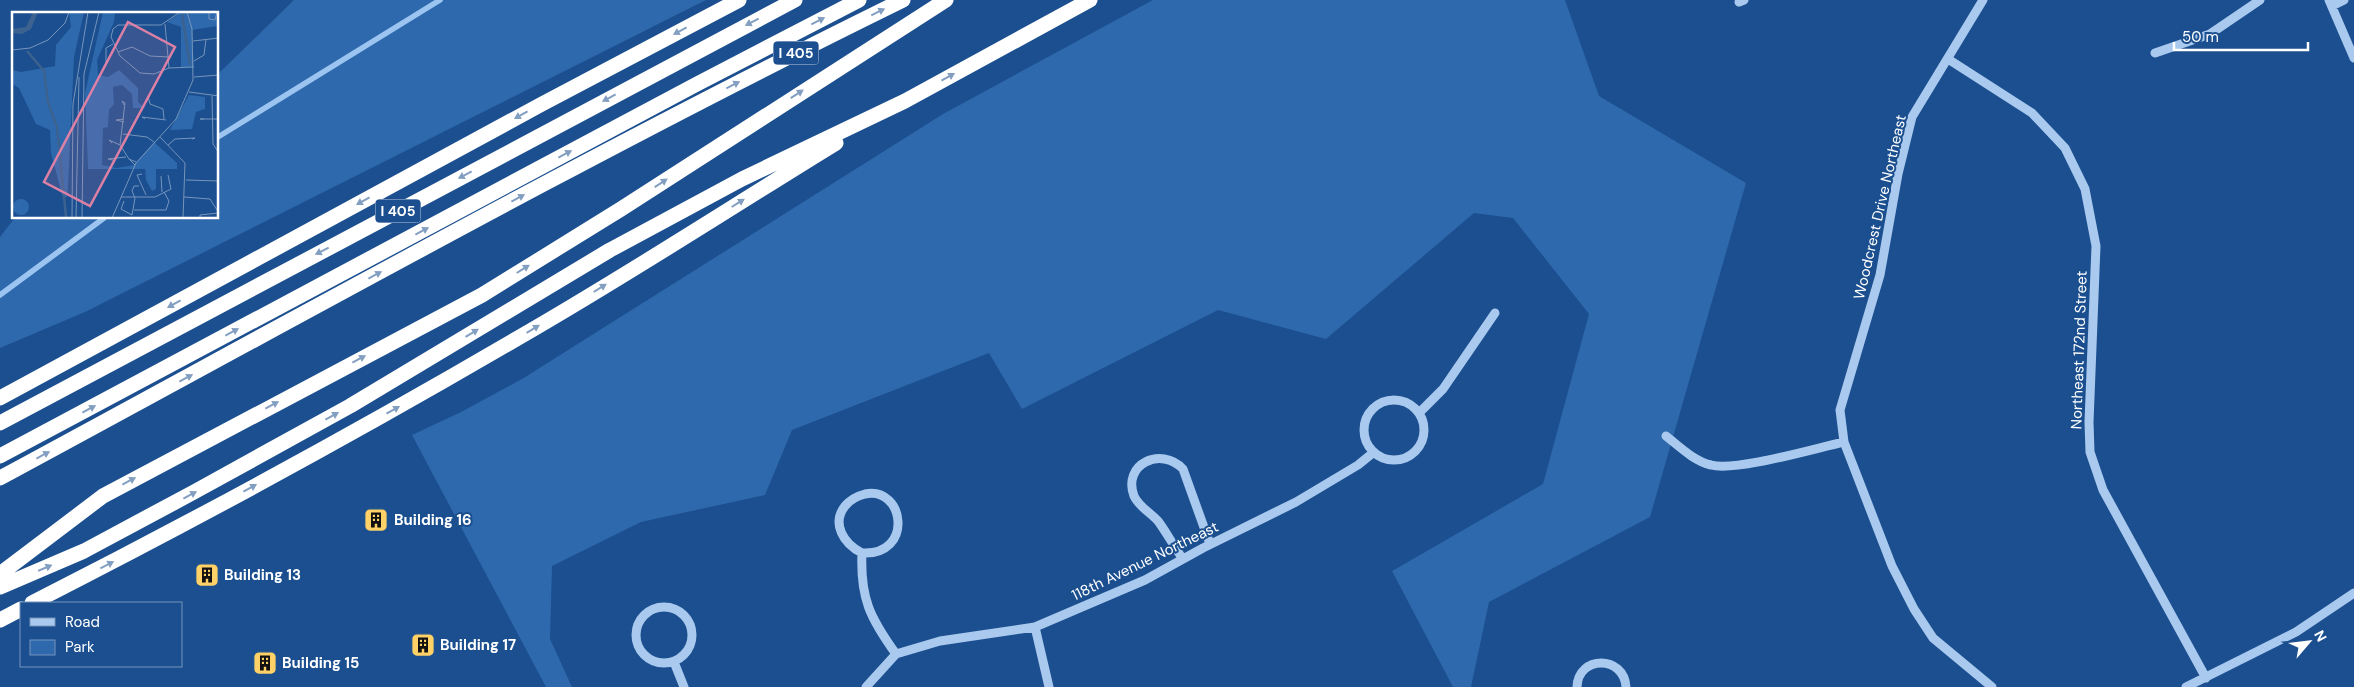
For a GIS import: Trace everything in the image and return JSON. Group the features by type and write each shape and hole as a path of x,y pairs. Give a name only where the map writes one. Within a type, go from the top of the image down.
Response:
{"highway":[{"name":"I 405","path":"0,398 542,104 739,0"},
{"name":"I 405","path":"0,423 796,0"},
{"name":"I 405","path":"0,456 697,84 859,0"},
{"name":"I 405","path":"0,478 550,180 781,60 903,0"},
{"path":"0,574 87,506 122,484 482,294 621,209 946,0"},
{"path":"0,587 84,551 194,492 350,406 610,250 742,179 905,100 1090,0"},
{"path":"34,602 213,508 495,352 905,100"},
{"path":"0,392 66,363"},
{"path":"0,620 20,610"}],"street":[{"name":"Woodcrest Drive Northeast","path":"1983,0 1912,117 1898,174 1880,275 1840,410 1844,442 1892,566 1914,609 1933,638 1992,687"},
{"path":"2156,53 2210,34 2260,0"},
{"path":"2344,0 2330,3 2354,58"},
{"name":"Northeast 172nd Street","path":"1948,59 2032,113 2065,148 2086,189 2096,246 2089,422 2090,452 2103,490 2206,678"},
{"path":"1418,413 1442,389 1495,313"},
{"path":"1390,400 1399,400 1407,403 1418,413 1424,431 1423,439 1414,453 1398,460 1381,457 1374,452 1369,446 1364,429 1366,421 1375,407 1390,400"},
{"path":"1666,436 1692,457 1712,466 1735,466 1844,442"},
{"name":"118th Avenue Northeast","path":"896,654 940,641 1036,627 1145,580 1210,544 1296,502 1358,465 1374,452"},
{"path":"1183,559 1157,520 1142,507 1133,493 1132,485 1137,470 1150,460 1164,458 1178,463 1183,469 1210,544"},
{"path":"867,494 876,494 885,498 897,512 898,531 894,539 880,551 862,552 846,543 841,535 840,516 850,501 867,494"},
{"path":"862,552 861,570 866,605 878,629 896,654 866,687"},
{"path":"2186,687 2296,632 2354,593"},
{"path":"662,606 679,611 690,625 691,642 682,657 674,662 656,662 641,652 636,645 636,627 639,619 654,608 662,606"},
{"path":"1036,627 1049,687"},
{"path":"674,662 684,687"},
{"path":"1578,687 1579,676 1584,670 1597,662 1605,662 1618,668 1623,674 1626,687"}],"green space":[{"path":"294,0 706,0 85,312 0,348 0,237 13,220 219,219 219,73"},
{"path":"1153,0 1565,0 1599,96 1746,183 1650,517 1489,602 1471,687 1453,687 1392,571 1543,484 1589,314 1513,218 1474,213 1326,339 1218,310 1022,409 989,353 792,430 765,495 641,522 552,566 550,639 572,687 546,687 412,435 461,412 522,379 943,114"}],"waterway":[{"path":"219,136 440,0"},
{"path":"0,295 103,219"}],"place":[{"name":"Building 16","path":"376,520"},
{"name":"Building 13","path":"207,575"},
{"name":"Building 17","path":"423,645"},
{"name":"Building 15","path":"265,663"}]}
